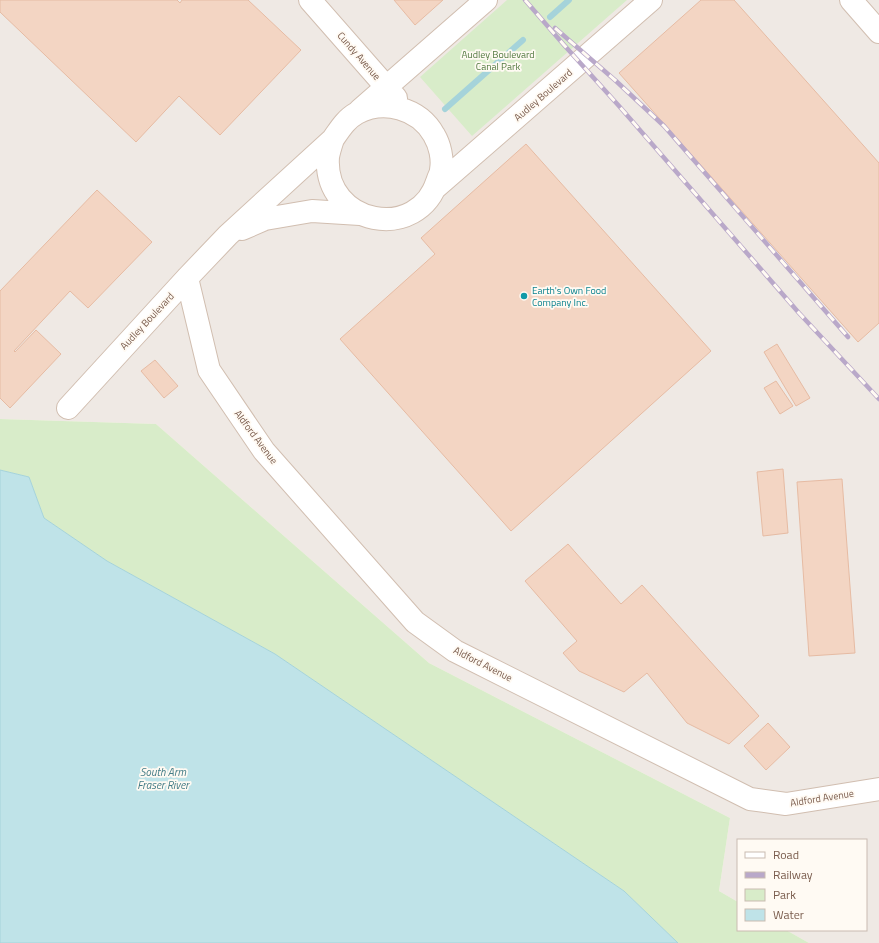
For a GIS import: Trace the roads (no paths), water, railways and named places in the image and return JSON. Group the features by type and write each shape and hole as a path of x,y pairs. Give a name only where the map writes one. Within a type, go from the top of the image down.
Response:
{"street":[{"name":"Cundy Avenue","path":"310,0 386,88 409,111"},
{"path":"357,113 373,107 385,106 391,106 409,111 424,121 434,135 440,152 441,170 436,187 426,202 412,213 395,219 377,219 360,214 345,204 335,190 329,174 328,156 333,139 343,124 486,0"},
{"name":"Audley Boulevard","path":"434,189 651,0"},
{"path":"851,0 879,32"},
{"name":"Audley Boulevard","path":"68,408 228,235 333,139"},
{"name":"Audley Boulevard","path":"228,235 265,219 312,211 360,214"},
{"name":"Aldford Avenue","path":"187,278 208,370 264,451 415,622 455,651 750,799 786,804 879,789"}],"water":[{"name":"South Arm Fraser River","path":"0,470 29,477 44,518 107,561 275,654 624,891 678,943 0,943"}],"waterway":[{"path":"550,17 569,0"},
{"path":"445,109 523,40"}],"railway":[{"path":"525,0 799,313 879,399"},
{"path":"555,28 616,81 664,126 848,337"}],"place":[{"name":"Earth's Own Food Company Inc.","path":"524,296"}],"park label":[{"name":"Audley Boulevard Canal Park","path":"498,60"}]}
